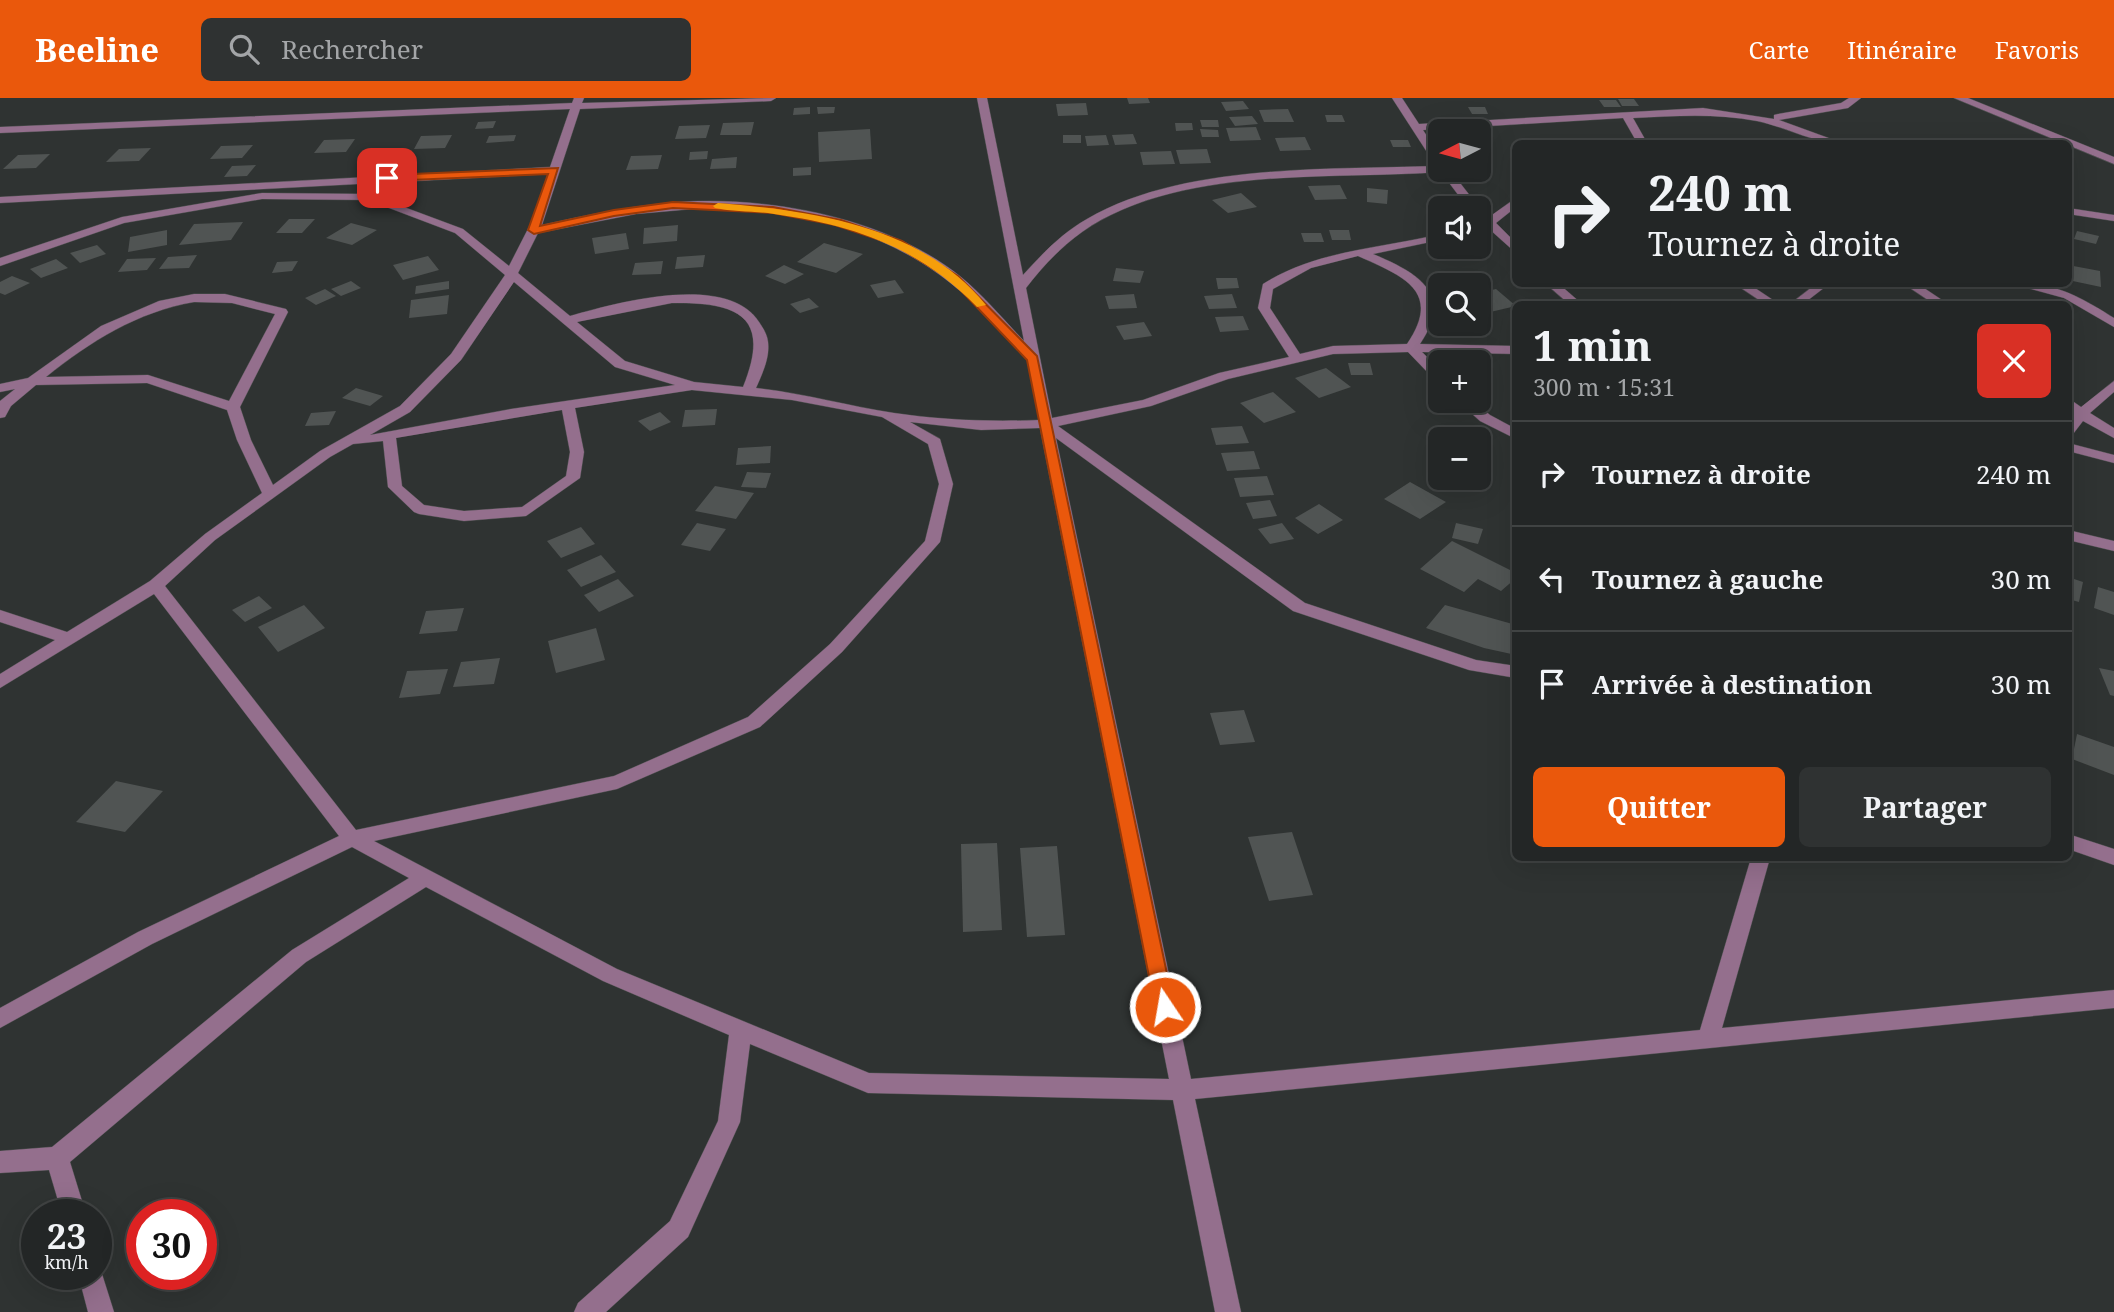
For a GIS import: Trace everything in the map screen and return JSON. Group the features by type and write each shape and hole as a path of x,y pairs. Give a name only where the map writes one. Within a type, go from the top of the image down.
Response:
{"street":[{"path":"0,130 577,102 771,98"},
{"path":"982,98 1228,1312"},
{"path":"1397,98 1428,146"},
{"path":"1764,118 1802,115 1844,106 1856,98"},
{"path":"1959,98 2061,140"},
{"path":"0,682 156,585 210,537 270,494 343,444 405,409 456,357 512,273 534,230 577,102"},
{"path":"1415,127 1703,111 1786,122 1830,140"},
{"path":"1626,115 1640,140"},
{"path":"2072,145 2114,162"},
{"path":"1019,288 1045,255 1101,216 1171,190 1277,176 1428,168"},
{"path":"0,200 554,170"},
{"path":"1454,182 1465,196"},
{"path":"0,262 122,220 262,195 369,197 459,231 620,364 693,386 792,396 886,414 981,426 1046,424 1146,403 1224,376 1333,350 1512,350"},
{"path":"1491,219 1512,204"},
{"path":"534,230 614,213 673,205 773,210 837,222 899,243 954,278 1033,359"},
{"path":"2072,212 2114,218"},
{"path":"1491,230 1512,247"},
{"path":"1296,358 1264,308 1268,287 1288,271 1328,257 1428,240"},
{"path":"1358,252 1402,270 1422,285 1430,303 1428,328 1411,348"},
{"path":"1556,287 1572,301"},
{"path":"1746,287 1768,301"},
{"path":"1800,301 1819,287"},
{"path":"1915,287 1937,301"},
{"path":"2032,287 2068,295 2114,323"},
{"path":"0,414 5,404 63,356 129,315 181,300 225,298 282,312 233,407 244,440 270,494"},
{"path":"566,321 628,303 684,299 718,301 743,309 761,334 759,361 748,391"},
{"path":"1411,348 1428,365"},
{"path":"0,388 33,381 148,379 233,407"},
{"path":"2072,426 2081,414 2114,385"},
{"path":"343,444 693,386"},
{"path":"389,435 395,487 419,509 464,516 526,511 573,478 577,452 568,405"},
{"path":"2072,406 2114,434"},
{"path":"1479,413 1512,433"},
{"path":"0,1019 145,937 352,838 617,782 754,722 836,648 932,542 946,484 935,442 886,414"},
{"path":"1046,424 1299,607 1475,666 1512,671"},
{"path":"2072,448 2114,459"},
{"path":"2072,536 2114,546"},
{"path":"156,585 352,838 610,975 868,1083 1182,1090 2114,999"},
{"path":"0,616 69,639"},
{"path":"2072,842 2114,857"},
{"path":"1708,1039 1759,861"},
{"path":"0,1162 57,1158 299,957 426,877"},
{"path":"587,1312 679,1229 729,1122 741,1029"},
{"path":"57,1158 69,1199"},
{"path":"95,1290 101,1312"}],"building":[{"path":"1127,98 1148,98 1150,103 1129,104"},
{"path":"1618,99 1634,99 1639,106 1622,106"},
{"path":"1599,100 1616,100 1621,107 1604,107"},
{"path":"1243,101 1249,109 1226,111 1221,102"},
{"path":"1086,103 1088,115 1058,116 1056,104"},
{"path":"810,107 810,114 793,115 794,108"},
{"path":"817,107 835,107 834,113 818,114"},
{"path":"1468,107 1485,107 1488,114 1472,114"},
{"path":"1288,109 1294,122 1264,122 1259,110"},
{"path":"1325,115 1342,115 1345,122 1327,122"},
{"path":"1252,116 1258,124 1235,126 1229,117"},
{"path":"1200,120 1218,120 1219,127 1202,127"},
{"path":"496,121 493,128 475,129 478,122"},
{"path":"754,122 751,135 720,135 723,123"},
{"path":"1175,123 1192,123 1193,130 1176,131"},
{"path":"710,125 706,138 675,139 679,126"},
{"path":"1256,127 1261,140 1230,141 1226,128"},
{"path":"870,129 872,159 819,162 818,132"},
{"path":"1200,129 1218,130 1219,137 1202,137"},
{"path":"1133,134 1137,144 1115,145 1112,135"},
{"path":"452,135 445,148 414,149 421,136"},
{"path":"516,135 514,141 486,143 489,136"},
{"path":"1063,135 1081,135 1081,143 1063,143"},
{"path":"1106,135 1109,145 1087,146 1085,136"},
{"path":"1305,137 1311,150 1280,151 1275,138"},
{"path":"355,139 346,152 314,153 324,140"},
{"path":"1390,140 1408,140 1411,147 1393,147"},
{"path":"253,145 242,158 210,159 221,146"},
{"path":"151,148 139,161 106,162 119,149"},
{"path":"1207,149 1211,163 1180,164 1176,150"},
{"path":"708,151 707,159 689,160 690,152"},
{"path":"1171,151 1175,164 1143,165 1140,152"},
{"path":"50,154 36,168 3,169 18,155"},
{"path":"662,155 658,169 626,170 631,156"},
{"path":"407,157 402,165 384,166 388,158"},
{"path":"737,157 736,168 710,169 712,159"},
{"path":"256,165 247,176 224,177 232,166"},
{"path":"811,167 811,175 793,176 793,168"},
{"path":"1340,185 1347,199 1315,200 1308,186"},
{"path":"1367,188 1388,190 1387,204 1367,202"},
{"path":"1241,193 1257,207 1228,213 1212,200"},
{"path":"289,219 315,219 302,233 276,233"},
{"path":"243,222 231,240 179,245 194,224"},
{"path":"351,223 377,230 352,245 326,238"},
{"path":"678,225 677,241 643,244 644,228"},
{"path":"167,230 167,245 128,252 130,237"},
{"path":"1329,230 1349,230 1351,240 1332,240"},
{"path":"2077,231 2099,236 2096,244 2074,239"},
{"path":"626,233 629,249 595,254 592,238"},
{"path":"1301,233 1321,233 1324,242 1304,242"},
{"path":"824,243 863,254 836,273 797,262"},
{"path":"97,245 106,254 80,263 70,253"},
{"path":"197,255 189,268 159,269 168,257"},
{"path":"705,255 703,267 675,269 677,257"},
{"path":"428,256 439,270 403,280 393,265"},
{"path":"156,258 147,270 118,272 127,259"},
{"path":"56,259 68,268 41,278 30,269"},
{"path":"298,261 292,271 272,273 277,262"},
{"path":"663,261 661,274 632,275 635,263"},
{"path":"784,265 804,274 785,284 765,276"},
{"path":"2072,266 2100,271 2101,287 2072,281"},
{"path":"1116,268 1144,271 1140,283 1113,281"},
{"path":"12,276 30,283 5,295 0,293 0,282"},
{"path":"1216,278 1237,278 1239,288 1218,289"},
{"path":"895,280 904,293 878,298 870,285"},
{"path":"351,281 361,288 341,296 331,289"},
{"path":"449,281 449,289 415,294 416,286"},
{"path":"325,289 336,296 316,305 305,298"},
{"path":"1496,289 1512,303 1512,307 1491,312 1491,290"},
{"path":"1134,294 1137,308 1109,309 1105,296"},
{"path":"1232,294 1237,308 1209,309 1204,296"},
{"path":"449,295 447,314 409,318 411,300"},
{"path":"809,298 819,307 800,313 790,304"},
{"path":"1243,316 1249,330 1220,332 1215,317"},
{"path":"1144,322 1152,336 1124,340 1116,326"},
{"path":"1348,363 1370,363 1373,375 1351,375"},
{"path":"1326,368 1351,387 1319,398 1295,378"},
{"path":"356,388 383,396 370,406 342,398"},
{"path":"1273,392 1296,412 1264,423 1240,403"},
{"path":"717,409 715,425 682,427 685,410"},
{"path":"336,411 329,425 305,426 311,413"},
{"path":"660,412 671,422 650,431 638,421"},
{"path":"1242,426 1249,443 1216,445 1211,428"},
{"path":"771,446 770,463 736,465 738,448"},
{"path":"1254,451 1260,469 1227,471 1221,453"},
{"path":"747,472 771,473 766,488 741,487"},
{"path":"1267,476 1274,495 1240,497 1234,478"},
{"path":"1410,482 1446,502 1420,519 1384,499"},
{"path":"715,486 754,493 736,519 695,511"},
{"path":"1270,500 1277,516 1253,519 1246,503"},
{"path":"1319,504 1343,520 1318,534 1295,518"},
{"path":"697,523 726,529 710,551 681,545"},
{"path":"1282,523 1294,539 1270,544 1258,529"},
{"path":"1456,523 1483,529 1478,544 1452,538"},
{"path":"581,527 595,544 561,558 547,541"},
{"path":"1452,541 1512,571 1512,581 1501,591 1478,579 1464,592 1420,569"},
{"path":"601,555 616,572 581,587 567,570"},
{"path":"2072,578 2083,582 2079,602 2072,600"},
{"path":"618,579 634,596 599,612 584,595"},
{"path":"2098,587 2114,592 2114,615 2094,608"},
{"path":"259,596 272,608 245,622 232,610"},
{"path":"304,605 325,628 278,652 258,627"},
{"path":"1445,605 1512,624 1512,654 1484,648 1426,628"},
{"path":"464,608 457,631 419,634 426,611"},
{"path":"596,628 605,660 556,673 548,641"},
{"path":"500,658 494,684 453,687 461,662"},
{"path":"2099,668 2114,671 2114,696 2110,695"},
{"path":"448,669 440,694 399,698 407,671"},
{"path":"1244,710 1255,742 1220,745 1210,713"},
{"path":"2077,734 2114,747 2114,775 2072,759"},
{"path":"116,781 163,791 125,832 76,822"},
{"path":"1292,832 1313,895 1269,901 1248,837"},
{"path":"997,843 1002,930 963,932 961,844"},
{"path":"1057,846 1065,935 1027,937 1020,848"}],"slow traffic":[{"path":"718,206 773,210 837,222 899,243 954,278 981,305"}],"route":[{"path":"387,178 554,170 534,230 614,213 673,205 773,210 837,222 899,243 954,278 1033,359 1165,1007"}]}
